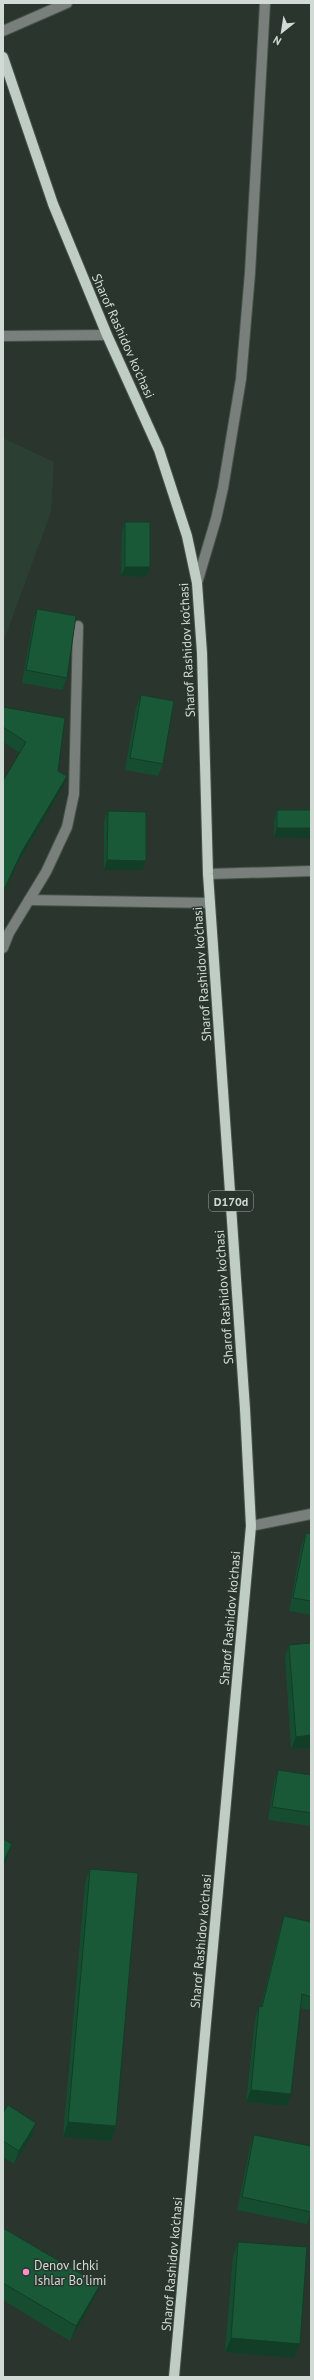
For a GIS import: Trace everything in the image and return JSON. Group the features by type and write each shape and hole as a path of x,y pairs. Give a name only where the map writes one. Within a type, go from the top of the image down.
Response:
{"main road":[{"name":"Sharof Rashidov ko'chasi","path":"3,57 53,204 107,335 159,450 187,536 197,583 202,661 208,874 245,1401 251,1526 174,2377"}],"street":[{"path":"3,31 67,3"},
{"path":"197,583 223,488 241,379 250,273 265,3"},
{"path":"3,336 107,335"},
{"path":"3,948 9,933 29,900 67,827 74,794 78,626"},
{"path":"208,874 311,871"},
{"path":"29,900 210,903"},
{"path":"251,1526 311,1514"}],"shaded area":[{"path":"3,438 54,462 51,512 3,643"}],"building":[{"path":"125,522 150,522 150,567 125,567"},
{"path":"37,609 76,616 67,678 26,670"},
{"path":"141,695 174,701 163,764 130,758"},
{"path":"3,707 65,718 58,771 67,776 21,853 3,892 3,781 26,742 3,727"},
{"path":"277,810 311,810 311,828 277,828"},
{"path":"108,811 146,812 146,861 107,860"},
{"path":"306,1533 311,1534 311,1601 293,1598"},
{"path":"311,1643 311,1735 296,1737 289,1645"},
{"path":"278,1770 311,1775 311,1813 272,1807"},
{"path":"3,1839 12,1844 3,1862"},
{"path":"90,1869 138,1873 116,2126 68,2122"},
{"path":"284,1916 311,1922 311,1997 302,1994 291,2094 251,2090 259,2006 262,2007"},
{"path":"8,2105 36,2123 19,2151 3,2141 3,2113"},
{"path":"254,2135 311,2146 311,2212 242,2197"},
{"name":"Denov Ichki Ishlar Bo'limi","path":"3,2228 100,2285 76,2326 3,2283"},
{"path":"238,2242 307,2247 300,2344 231,2338"}],"place":[{"name":"Denov Ichki Ishlar Bo'limi","path":"26,2272"}]}
